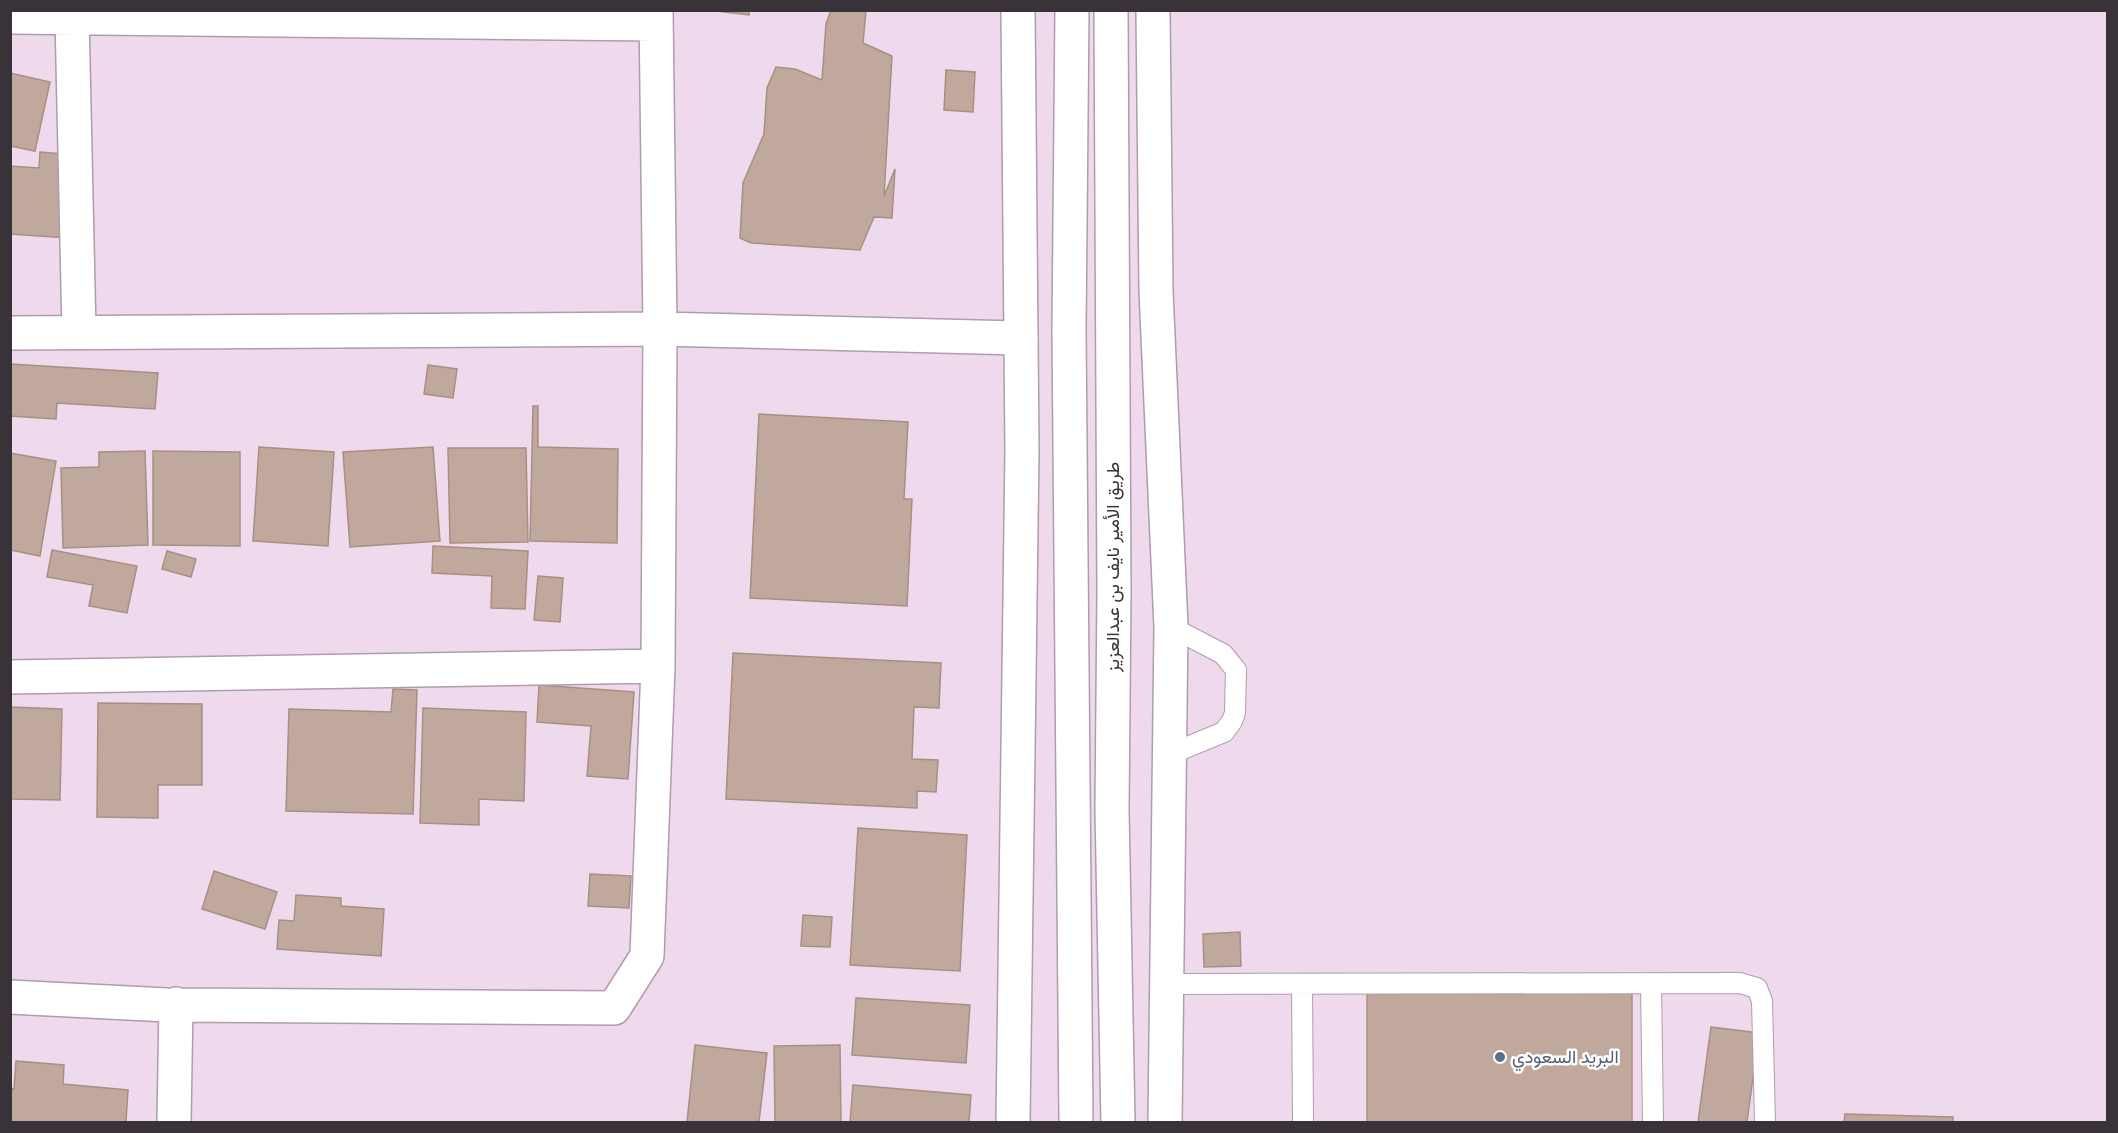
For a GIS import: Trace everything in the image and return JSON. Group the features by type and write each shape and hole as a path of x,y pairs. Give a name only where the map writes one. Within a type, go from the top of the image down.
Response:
{"street":[{"path":"1013,1122 1022,451 1018,10"},
{"path":"1072,10 1069,331 1076,1122"},
{"name":"طريق الأمير نايف بن عبدالعزيز","path":"1111,10 1114,580 1112,810 1118,1122"},
{"path":"1153,10 1156,291 1171,627 1166,1122"},
{"path":"10,17 656,17 660,329 658,666 647,956 614,1008 176,1004 10,997"},
{"path":"72,17 79,332"},
{"path":"10,333 660,329 1021,338"},
{"path":"10,677 658,666"},
{"path":"174,1122 176,1004"},
{"path":"1014,1037 1031,1122"},
{"path":"1148,1122 1166,1063"}],"lane":[{"path":"1168,756 1224,732 1232,721 1236,670 1223,654 1171,627"},
{"path":"1167,984 1740,983 1757,988 1762,1001 1765,1122"},
{"path":"1302,984 1303,1122"},
{"path":"1651,984 1653,1122"}],"building":[{"path":"708,10 749,10 749,15"},
{"path":"831,10 866,10 863,43 892,56 884,196 895,169 892,218 874,217 860,250 751,243 740,238 743,183 764,134 767,88 776,67 795,69 822,80 826,24"},
{"path":"946,70 975,72 973,112 944,110"},
{"path":"10,73 50,82 35,151 10,146"},
{"path":"40,152 73,155 68,238 10,234 10,166 39,168"},
{"path":"10,364 158,373 155,409 57,403 56,419 10,416"},
{"path":"428,365 457,369 453,398 424,394"},
{"path":"533,406 538,406 538,447 618,449 617,543 530,541"},
{"path":"759,414 908,422 904,499 912,499 907,606 750,598"},
{"path":"259,447 334,452 328,546 253,541"},
{"path":"433,447 440,541 350,547 343,452"},
{"path":"448,448 526,448 528,542 450,543"},
{"path":"145,451 148,545 63,548 61,468 99,467 99,452"},
{"path":"153,451 240,452 240,546 153,545"},
{"path":"10,453 56,461 40,556 10,550"},
{"path":"433,546 528,551 525,609 491,608 492,576 432,573"},
{"path":"52,550 137,566 127,613 89,606 93,585 47,577"},
{"path":"167,551 196,559 191,577 162,569"},
{"path":"538,576 563,578 560,622 534,620"},
{"path":"733,653 941,663 939,708 914,707 912,759 938,760 936,792 917,791 917,808 726,799"},
{"path":"539,685 634,692 628,779 587,776 591,726 537,722"},
{"path":"393,689 417,690 413,814 286,811 289,709 391,712"},
{"path":"98,703 202,704 202,785 158,785 158,818 97,817"},
{"path":"10,707 62,709 60,800 10,799"},
{"path":"423,708 526,712 524,801 479,799 479,825 420,823"},
{"path":"858,828 967,835 960,971 850,965"},
{"path":"214,871 277,892 265,929 202,909"},
{"path":"590,874 631,876 629,908 588,906"},
{"path":"296,895 341,898 341,906 384,909 381,956 277,949 279,920 294,921"},
{"path":"803,915 832,917 830,947 801,946"},
{"path":"1240,932 1241,966 1204,967 1203,934"},
{"name":"البريد السعودي","path":"1367,990 1632,992 1632,1122 1367,1122"},
{"path":"856,998 970,1005 966,1063 852,1055"},
{"path":"1711,1027 1759,1033 1747,1122 1698,1122"},
{"path":"695,1045 767,1053 759,1122 687,1122"},
{"path":"840,1045 841,1122 775,1122 774,1046"},
{"path":"16,1061 64,1065 63,1084 128,1090 126,1122 10,1122 10,1088 14,1089"},
{"path":"853,1085 971,1095 969,1122 850,1122"},
{"path":"1845,1114 1953,1117 1953,1122 1844,1122"}],"place":[{"name":"البريد السعودي","path":"1500,1057"}]}
